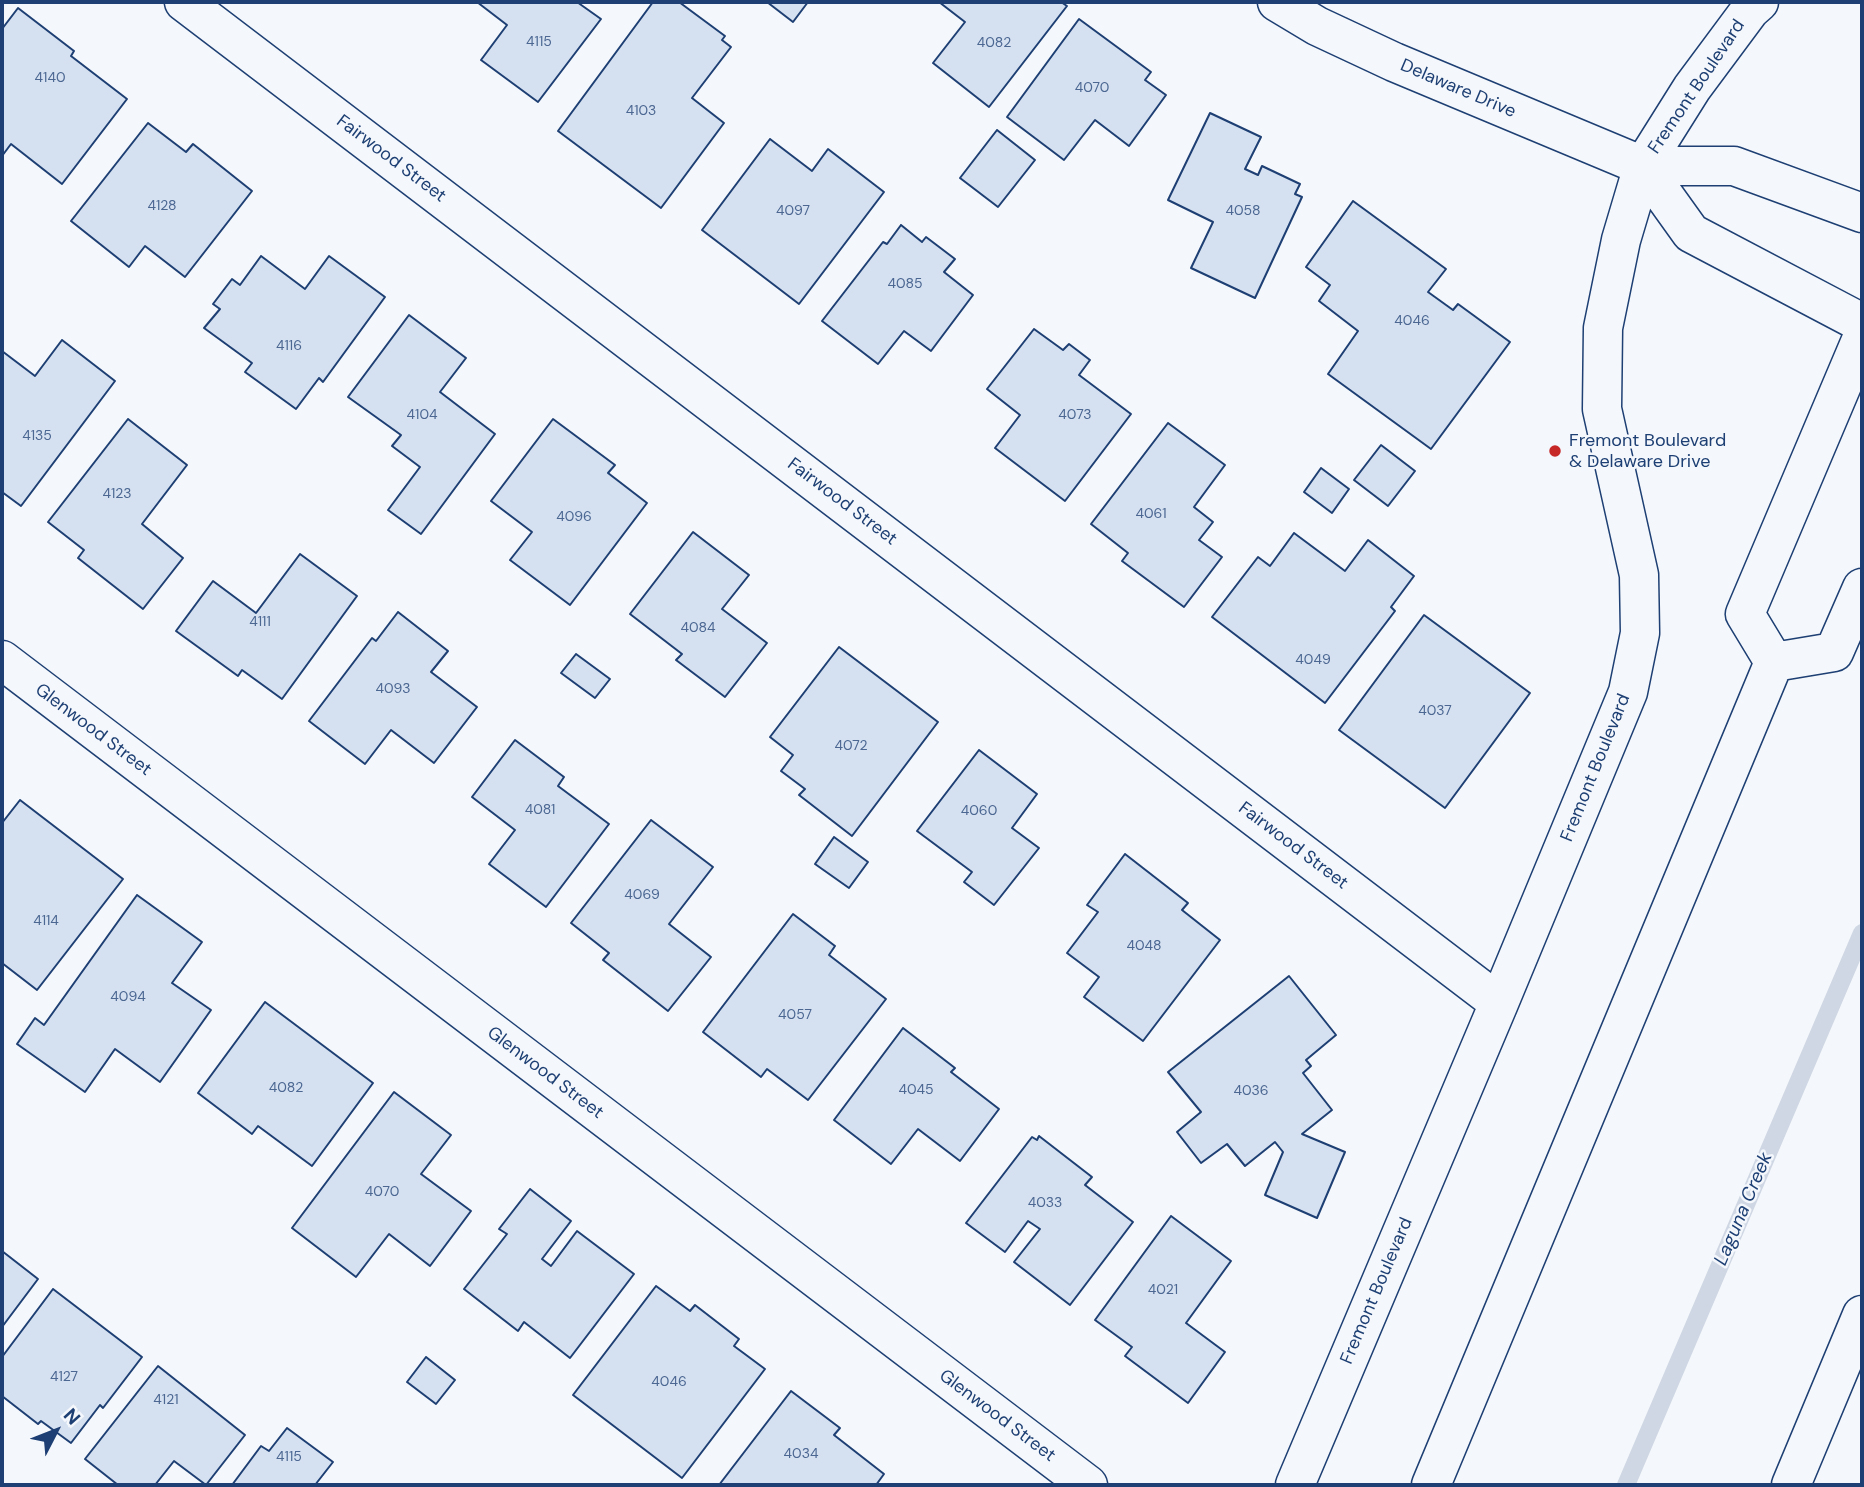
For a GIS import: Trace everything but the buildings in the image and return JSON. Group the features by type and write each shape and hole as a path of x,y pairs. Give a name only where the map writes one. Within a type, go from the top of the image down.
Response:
{"street":[{"name":"Fairwood Street","path":"184,2 1499,1003"},
{"name":"Delaware Drive","path":"1277,2 1317,26 1394,62 1643,166 1734,166 1862,213"},
{"name":"Fremont Boulevard","path":"1295,1485 1628,692 1640,633 1639,575 1602,409 1603,328 1621,240 1643,166 1692,88 1750,10 1759,2"},
{"path":"1643,166 1691,233 1862,323"},
{"path":"1774,662 1745,614 1862,338"},
{"path":"1774,662 1834,652 1862,588"},
{"name":"Glenwood Street","path":"2,660 1088,1485"},
{"path":"1431,1485 1774,662"},
{"path":"1791,1485 1862,1315"}],"waterway":[{"name":"Laguna Creek","path":"1626,1485 1862,933"}],"place":[{"name":"Fremont Boulevard & Delaware Drive","path":"1555,451"}]}
